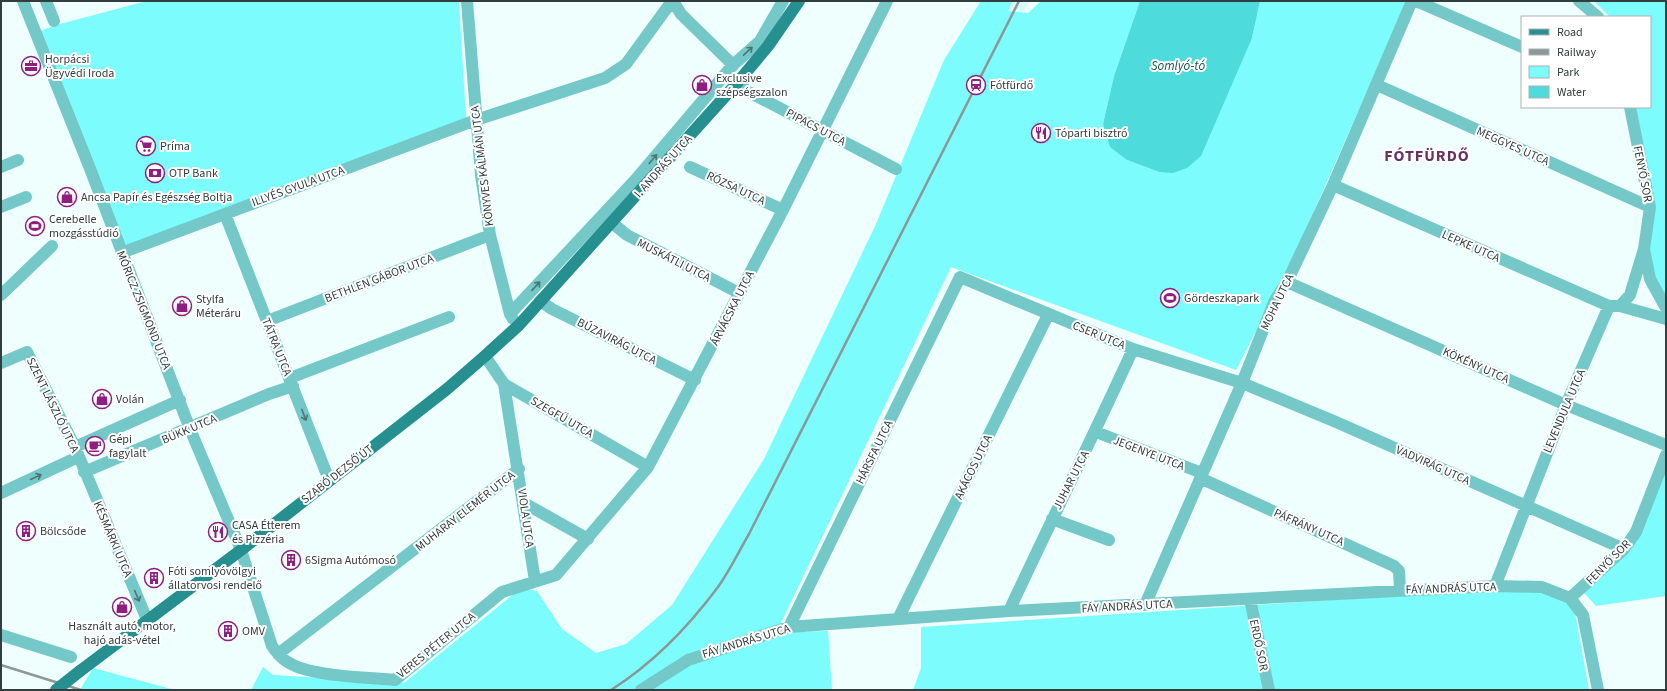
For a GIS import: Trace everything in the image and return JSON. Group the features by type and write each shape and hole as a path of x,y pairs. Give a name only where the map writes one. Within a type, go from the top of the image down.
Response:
{"main road":[{"name":"I. ANDRÁS UTCA","path":"519,325 738,82 768,46 799,1"},
{"name":"SZABÓ DEZSŐ ÚT","path":"56,690 148,622 447,389 519,325"}],"street":[{"name":"MÓRICZ ZSIGMOND UTCA","path":"23,1 89,166 121,253 190,428 241,550"},
{"path":"46,1 54,21"},
{"name":"KÖNYVES KÁLMÁN UTCA","path":"467,1 481,175 490,235 510,314 519,325"},
{"name":"ILLYÉS GYULA UTCA","path":"121,253 476,120 605,78 626,64 672,1"},
{"path":"672,1 681,14 733,65"},
{"name":"I. ANDRÁS UTCA","path":"510,314 637,178 733,65 760,41 783,1"},
{"name":"ÁRVÁCSKA UTCA","path":"535,582 556,575 648,467 783,210 887,1"},
{"name":"MOHA UTCA","path":"1145,605 1242,383 1275,300 1287,282 1333,185 1412,1"},
{"path":"1416,1 1521,47"},
{"path":"1579,1 1597,16"},
{"name":"PIPACS UTCA","path":"738,82 747,91 896,169"},
{"name":"MEGGYES UTCA","path":"1377,85 1650,207"},
{"name":"FENYŐ SOR","path":"1630,108 1650,207 1644,249 1650,279 1666,308"},
{"path":"1,167 18,160"},
{"name":"RÓZSA UTCA","path":"690,167 783,210"},
{"name":"LEPKE UTCA","path":"1333,185 1615,306 1666,319"},
{"path":"1,207 26,197"},
{"name":"TÁTRA UTCA","path":"224,214 292,382 329,480"},
{"name":"MUSKÁTLI UTCA","path":"612,223 627,235 739,293"},
{"name":"BETHLEN GÁBOR UTCA","path":"267,321 490,235"},
{"path":"1,295 52,246"},
{"name":"LEVENDULA UTCA","path":"1494,586 1566,405 1615,306 1630,295 1644,249"},
{"name":"CSER UTCA","path":"960,278 1133,349 1242,383"},
{"name":"HÁRSFA UTCA","path":"789,627 960,278"},
{"name":"KÖKÉNY UTCA","path":"1287,282 1566,405 1666,446"},
{"name":"BÚZAVIRÁG UTCA","path":"540,301 552,309 695,380"},
{"name":"AKÁCOS UTCA","path":"898,619 1048,315"},
{"name":"BÜKK UTCA","path":"84,472 270,394 292,382 449,317"},
{"name":"JUHAR UTCA","path":"1009,611 1052,519 1096,432 1133,349"},
{"name":"SZENT LÁSZLÓ UTCA","path":"1,363 27,352 76,452"},
{"name":"SZEGFŰ UTCA","path":"485,356 504,384 648,467"},
{"name":"VADVIRÁG UTCA","path":"1242,383 1336,422 1624,549"},
{"name":"VIOLA UTCA","path":"504,384 519,469 535,582"},
{"path":"1,493 76,452 180,400"},
{"name":"JEGENYE UTCA","path":"1096,432 1201,476"},
{"name":"KÉSMÁRKI UTCA","path":"76,452 148,622"},
{"name":"FENYŐ SOR","path":"1570,598 1624,549 1636,532 1666,455"},
{"name":"MUHARAY ELEMÉR UTCA","path":"278,654 519,469"},
{"name":"PÁFRÁNY UTCA","path":"1201,476 1394,566 1399,571 1400,589"},
{"path":"524,503 588,539"},
{"path":"1052,519 1109,540"},
{"name":"VERES PÉTER UTCA","path":"241,550 269,639 278,654 287,662 310,671 395,680 502,592 535,582"},
{"name":"FÁY ANDRÁS UTCA","path":"641,690 688,660 789,627 1009,611 1145,605 1400,589 1494,586 1542,587 1570,598"},
{"path":"1570,598 1583,615 1598,690"},
{"name":"ERDŐ SOR","path":"1250,599 1269,690"},
{"path":"1,635 71,657"}],"shaded area":[{"path":"1012,1 1029,1 1024,12 1007,11"}],"green space":[{"path":"147,1 459,1 466,119 125,246 35,33 56,25"},
{"path":"981,1 1012,1 1008,11 1028,13 1041,1 1140,1 1114,76 1103,124 1127,160 1159,172 1252,38 1260,1 1407,1 1291,263 1236,370 951,267 781,623 791,632 828,631 832,690 251,690 263,667 273,675 404,683 521,588 537,591 562,629 596,653 626,644 672,605 764,459 876,224 944,60"},
{"path":"1594,1 1666,1 1666,305 1656,282 1648,252 1634,108 1651,108 1651,16 1609,16"},
{"path":"1666,464 1666,596 1596,606 1584,593 1641,533"},
{"path":"1539,589 1565,601 1575,613 1589,690 913,690 921,668 921,627 1485,590"},
{"path":"93,668 175,690 80,690"}],"water":[{"name":"Somlyó-tó","path":"1140,1 1260,1 1252,38 1201,156 1187,168 1173,173 1159,172 1127,160 1110,147 1103,124 1114,76"}],"railway":[{"path":"611,690 641,668 682,630 707,602 726,574 749,534 1019,1"},
{"path":"1,665 81,690"}],"place":[{"name":"Horpácsi Ügyvédi Iroda","path":"31,66"},
{"name":"Exclusive szépségszalon","path":"702,85"},
{"name":"Fótfürdő","path":"976,85"},
{"name":"Tóparti bisztró","path":"1041,133"},
{"name":"Príma","path":"146,146"},
{"name":"OTP Bank","path":"155,173"},
{"name":"Ancsa Papír és Egészség Boltja","path":"67,197"},
{"name":"Cerebelle mozgásstúdió","path":"35,226"},
{"name":"Gördeszkapark","path":"1170,298"},
{"name":"Stylfa Méteráru","path":"182,306"},
{"name":"Volán","path":"102,399"},
{"name":"Gépi fagylalt","path":"95,446"},
{"name":"Bölcsőde","path":"26,531"},
{"name":"CASA Étterem és Pizzéria","path":"218,532"},
{"name":"6Sigma Autómosó","path":"291,560"},
{"name":"Fóti somlyóvölgyi állatorvosi rendelő","path":"154,578"},
{"name":"Használt autó, motor, hajó adás-vétel","path":"122,607"},
{"name":"OMV","path":"228,631"}],"district":[{"name":"FÓTFÜRDŐ","path":"1427,155"}]}
